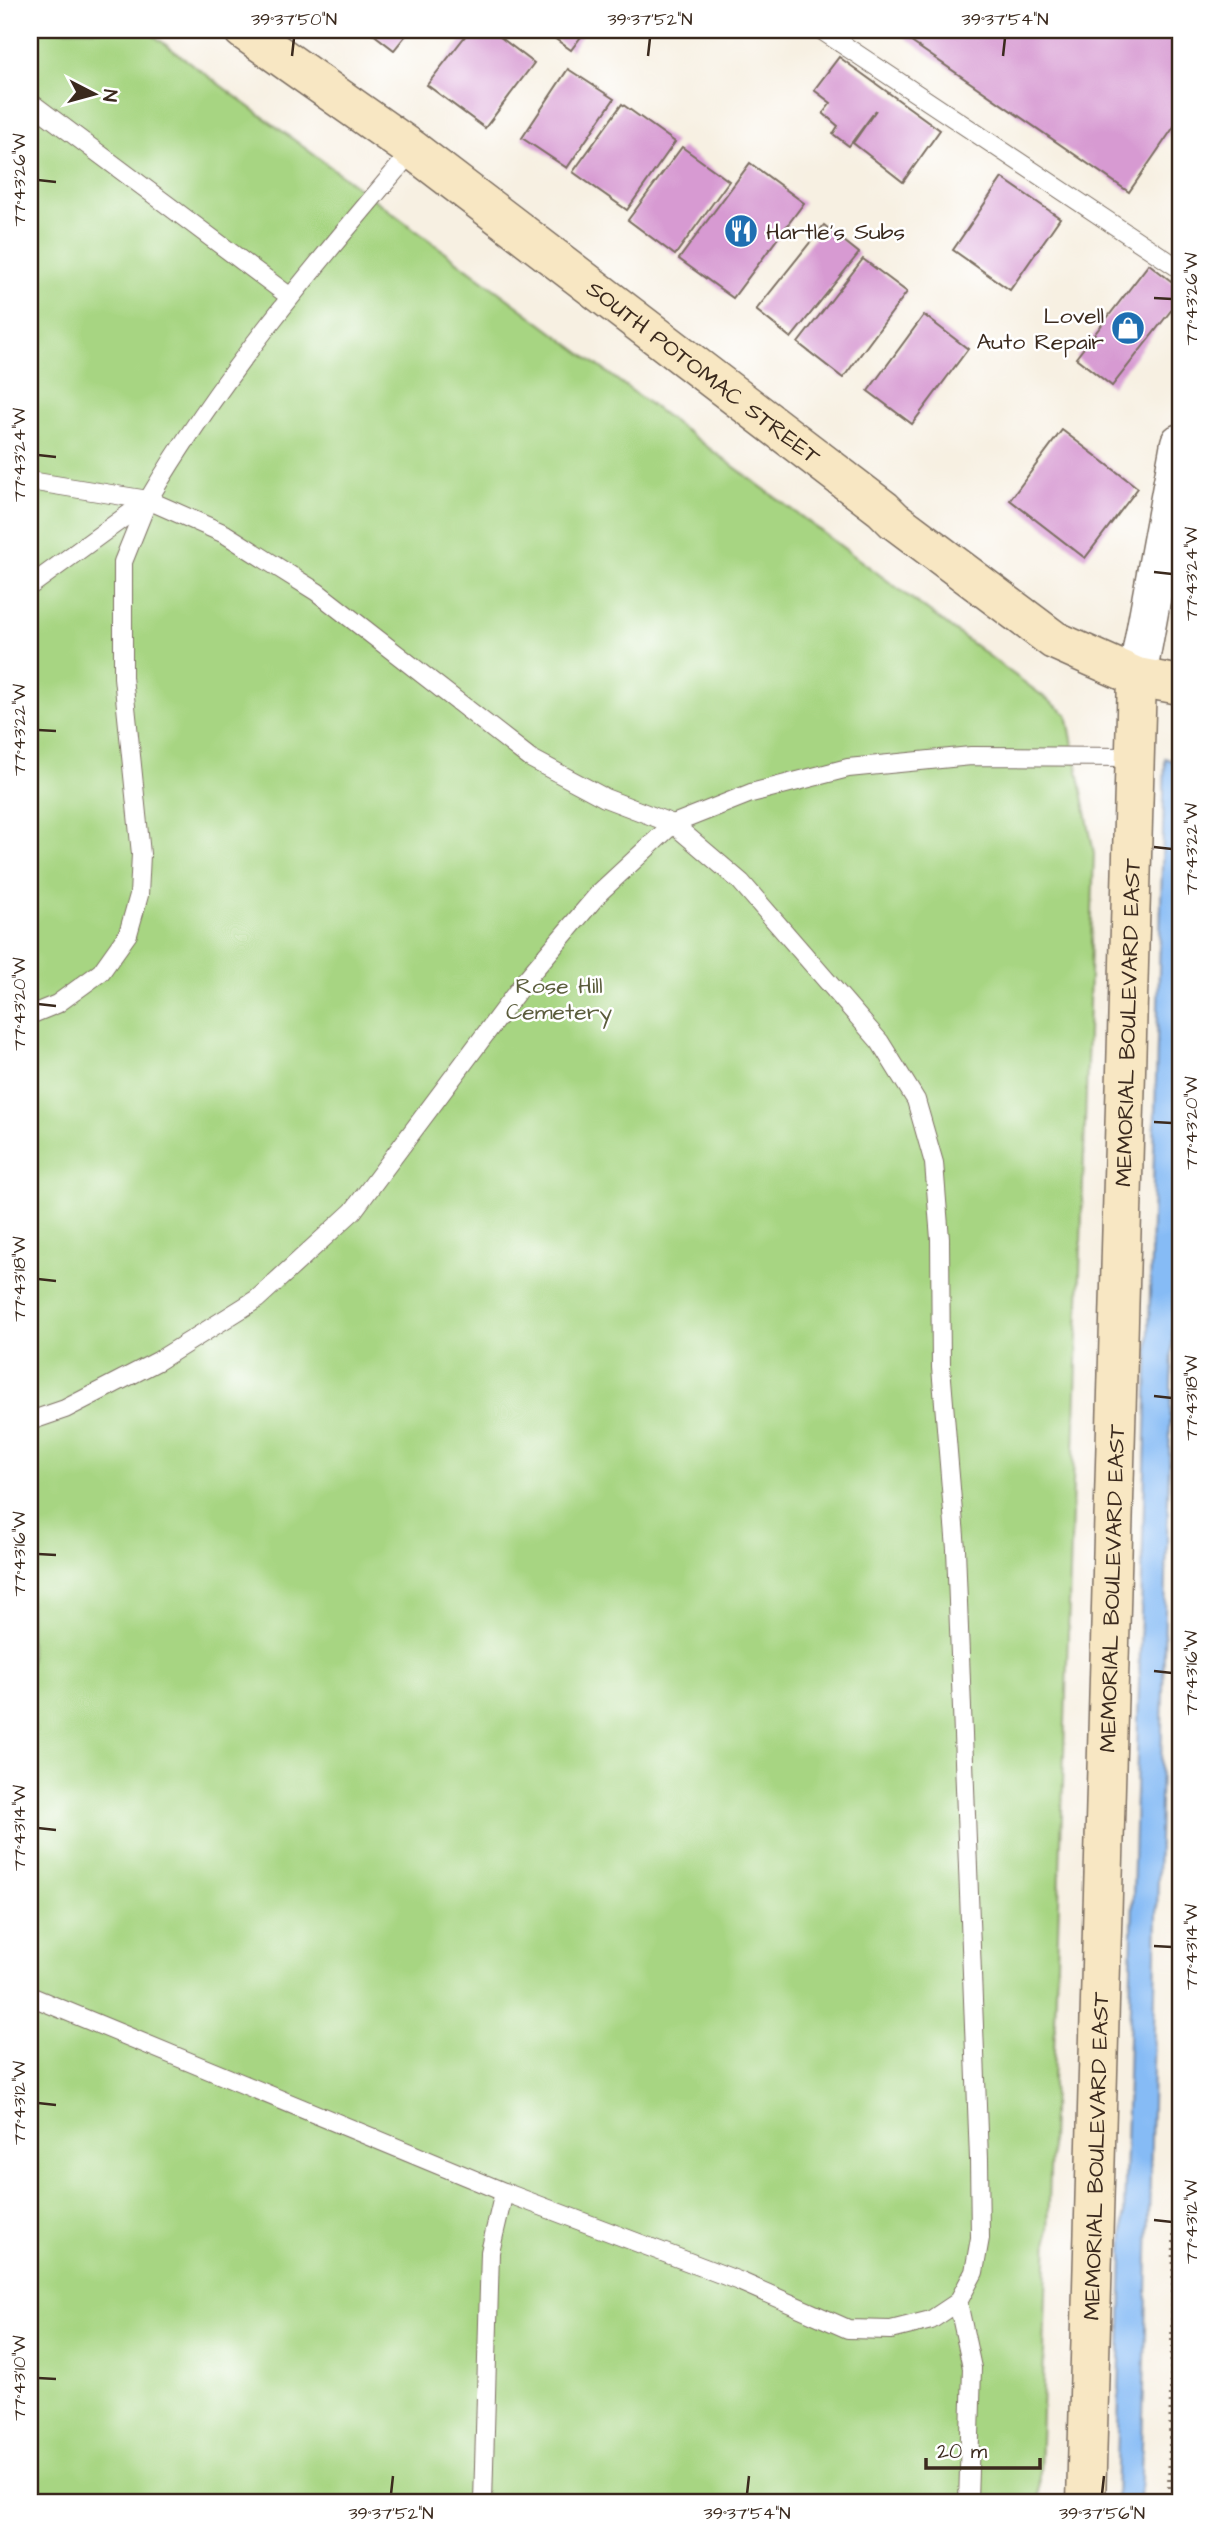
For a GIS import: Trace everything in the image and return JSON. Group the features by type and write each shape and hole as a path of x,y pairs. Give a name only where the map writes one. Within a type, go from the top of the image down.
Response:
{"main road":[{"name":"SOUTH POTOMAC STREET","path":"243,30 413,150 1054,640 1137,677 1180,685"},
{"name":"MEMORIAL BOULEVARD EAST","path":"1086,2502 1137,677"}],"street":[{"path":"1137,677 1180,443"}],"lane":[{"path":"821,30 1180,269"},
{"path":"30,102 289,296"},
{"path":"30,1015 57,1004 101,972 128,934 139,895 141,853 123,677 123,562 148,500 180,445 289,296 413,150"},
{"path":"30,481 148,500 225,534 317,592 530,758 605,798 673,824 741,881 880,1042 916,1100 934,1163 940,1239 942,1367 956,1549 979,2159 980,2238 974,2273 958,2302 931,2320 891,2330 848,2329 739,2281 504,2192 30,1996"},
{"path":"30,586 148,500"},
{"path":"30,1421 65,1409 158,1361 257,1299 353,1210 528,977 600,892 673,824 751,793 848,768 971,756 1135,757"},
{"path":"483,2502 490,2252 504,2192"},
{"path":"958,2302 972,2368 968,2502"}],"path":[{"path":"1168,2502 1180,1960"}],"green space":[{"name":"Rose Hill Cemetery","path":"30,30 146,30 1067,714 1094,853 1039,2502 30,2502"}],"water":[{"path":"1165,758 1180,764 1180,1052 1146,2330 1140,2502 1116,2502"}],"building":[{"path":"368,30 410,30 394,50"},
{"path":"470,30 491,30 534,63 485,128 427,85"},
{"path":"543,30 586,30 571,50"},
{"path":"894,30 1180,30 1180,118 1129,192"},
{"path":"839,57 940,130 903,182 853,143 876,110 849,146 833,134 838,126 823,113 831,103 814,90"},
{"path":"568,69 614,99 567,168 522,138"},
{"path":"622,104 675,142 627,210 573,172"},
{"path":"682,147 729,181 675,255 628,220"},
{"name":"Hartle's Subs","path":"750,163 804,203 733,298 679,259"},
{"path":"1002,178 1060,218 1010,290 953,250"},
{"path":"824,225 859,253 791,338 756,310"},
{"path":"863,259 907,292 843,378 798,343"},
{"name":"Lovell Auto Repair","path":"1149,264 1180,288 1180,299 1112,386 1076,358"},
{"path":"924,315 968,349 912,424 868,391"},
{"path":"1062,430 1138,488 1085,558 1010,500"}],"place":[{"name":"Hartle's Subs","path":"741,231"},
{"name":"Lovell Auto Repair","path":"1128,328"}]}
